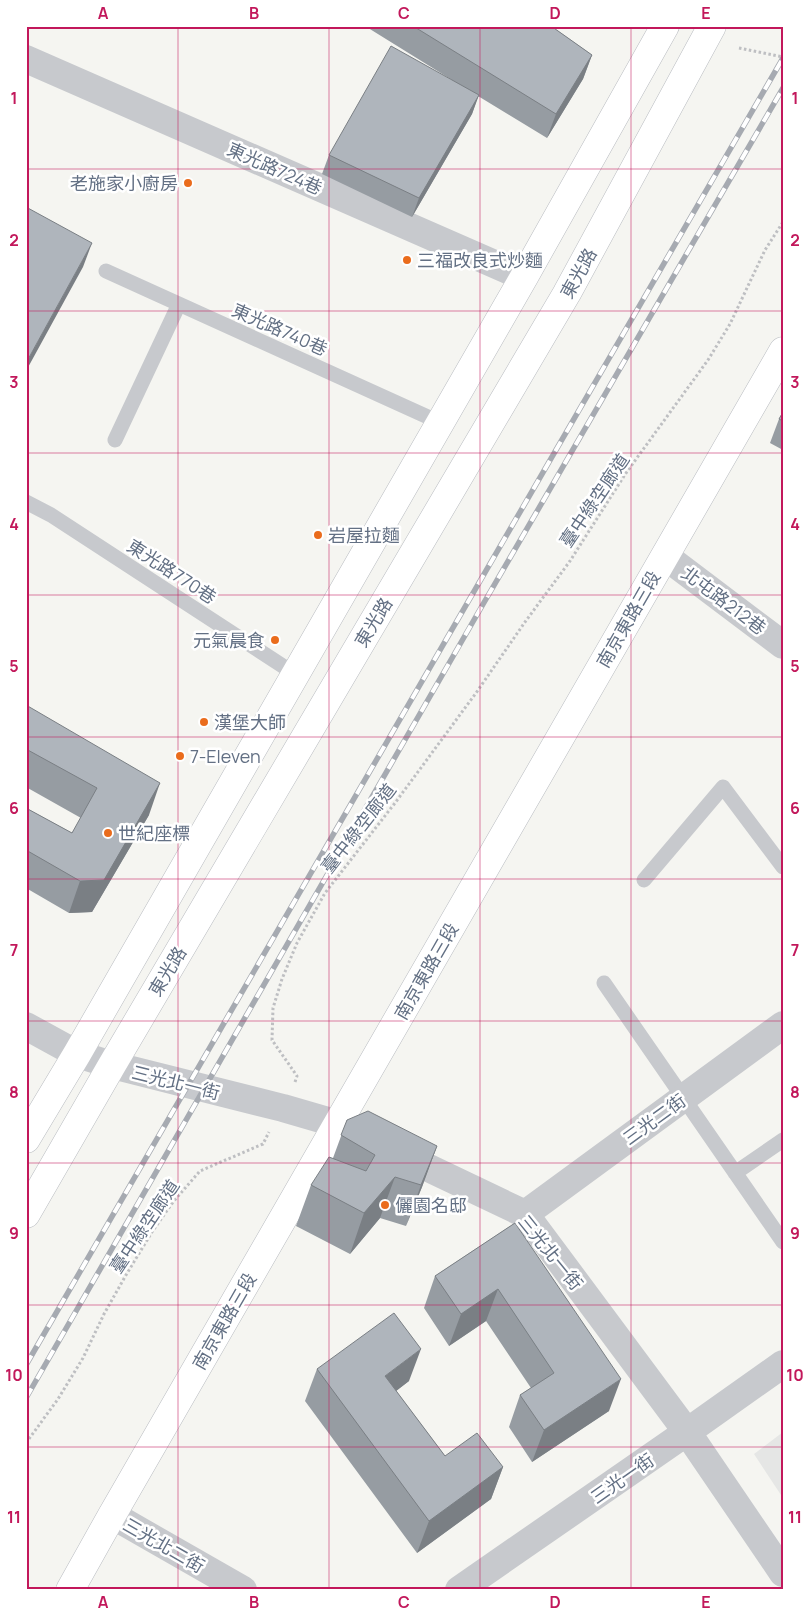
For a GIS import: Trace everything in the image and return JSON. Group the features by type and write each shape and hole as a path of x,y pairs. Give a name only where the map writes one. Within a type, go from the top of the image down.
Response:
{"street":[{"name":"東光路","path":"26,1138 77,1054 296,674 524,277 665,26"},
{"name":"東光路","path":"26,1214 568,292 712,26"},
{"name":"東光路724巷","path":"26,59 524,277"},
{"name":"南京東路三段","path":"70,1590 665,556 780,362"},
{"name":"北屯路212巷","path":"665,556 783,645"},
{"name":"三光二街","path":"525,1214 783,1025"},
{"name":"三光北一街","path":"26,1026 77,1054 112,1065 283,1108 338,1124 525,1214 686,1432 783,1573"},
{"name":"三光一街","path":"459,1590 783,1364"},
{"name":"三光北二街","path":"112,1515 243,1590"}],"lane":[{"name":"東光路740巷","path":"106,270 439,422"},
{"path":"115,440 179,304"},
{"name":"東光路770巷","path":"26,502 51,515 296,674"},
{"path":"644,880 723,788 783,867"},
{"path":"604,983 783,1242"},
{"path":"735,1173 783,1140"}],"path":[{"path":"739,48 783,57"},
{"name":"臺中綠空廊道","path":"26,1443 58,1399 84,1358 104,1314 126,1275 173,1202 200,1172 263,1144 291,1092 296,1076 272,1040 273,1008 282,979 297,943 325,893 395,803 476,693 570,561 626,473 708,360 730,324 765,250 783,222"}],"shaded area":[{"path":"783,1432 783,1498 754,1454"}],"building":[{"path":"413,26 551,26 592,55 556,114"},
{"path":"391,46 479,95 419,198 329,155"},
{"path":"26,207 92,243 26,363"},
{"path":"783,412 783,421 779,419"},
{"path":"26,705 160,783 104,880 80,881 26,850 26,808 72,833 97,788 26,749"},
{"path":"368,1111 437,1146 421,1185 395,1177 364,1213 311,1185 329,1157 366,1171 375,1155 341,1135 347,1120"},
{"path":"515,1223 621,1379 544,1430 520,1395 554,1373 498,1289 461,1314 435,1276"},
{"path":"394,1313 421,1349 385,1376 445,1456 477,1433 503,1467 429,1521 317,1369"}],"railway":[{"path":"26,1365 783,58"},
{"path":"26,1398 783,88"}],"place":[{"name":"老施家小廚房","path":"188,183"},
{"name":"三福改良式炒麵","path":"407,260"},
{"name":"岩屋拉麵","path":"318,535"},
{"name":"元氣晨食","path":"275,640"},
{"name":"漢堡大師","path":"204,722"},
{"name":"7-Eleven","path":"180,756"},
{"name":"世紀座標","path":"108,833"},
{"name":"儷園名邸","path":"385,1205"}]}
